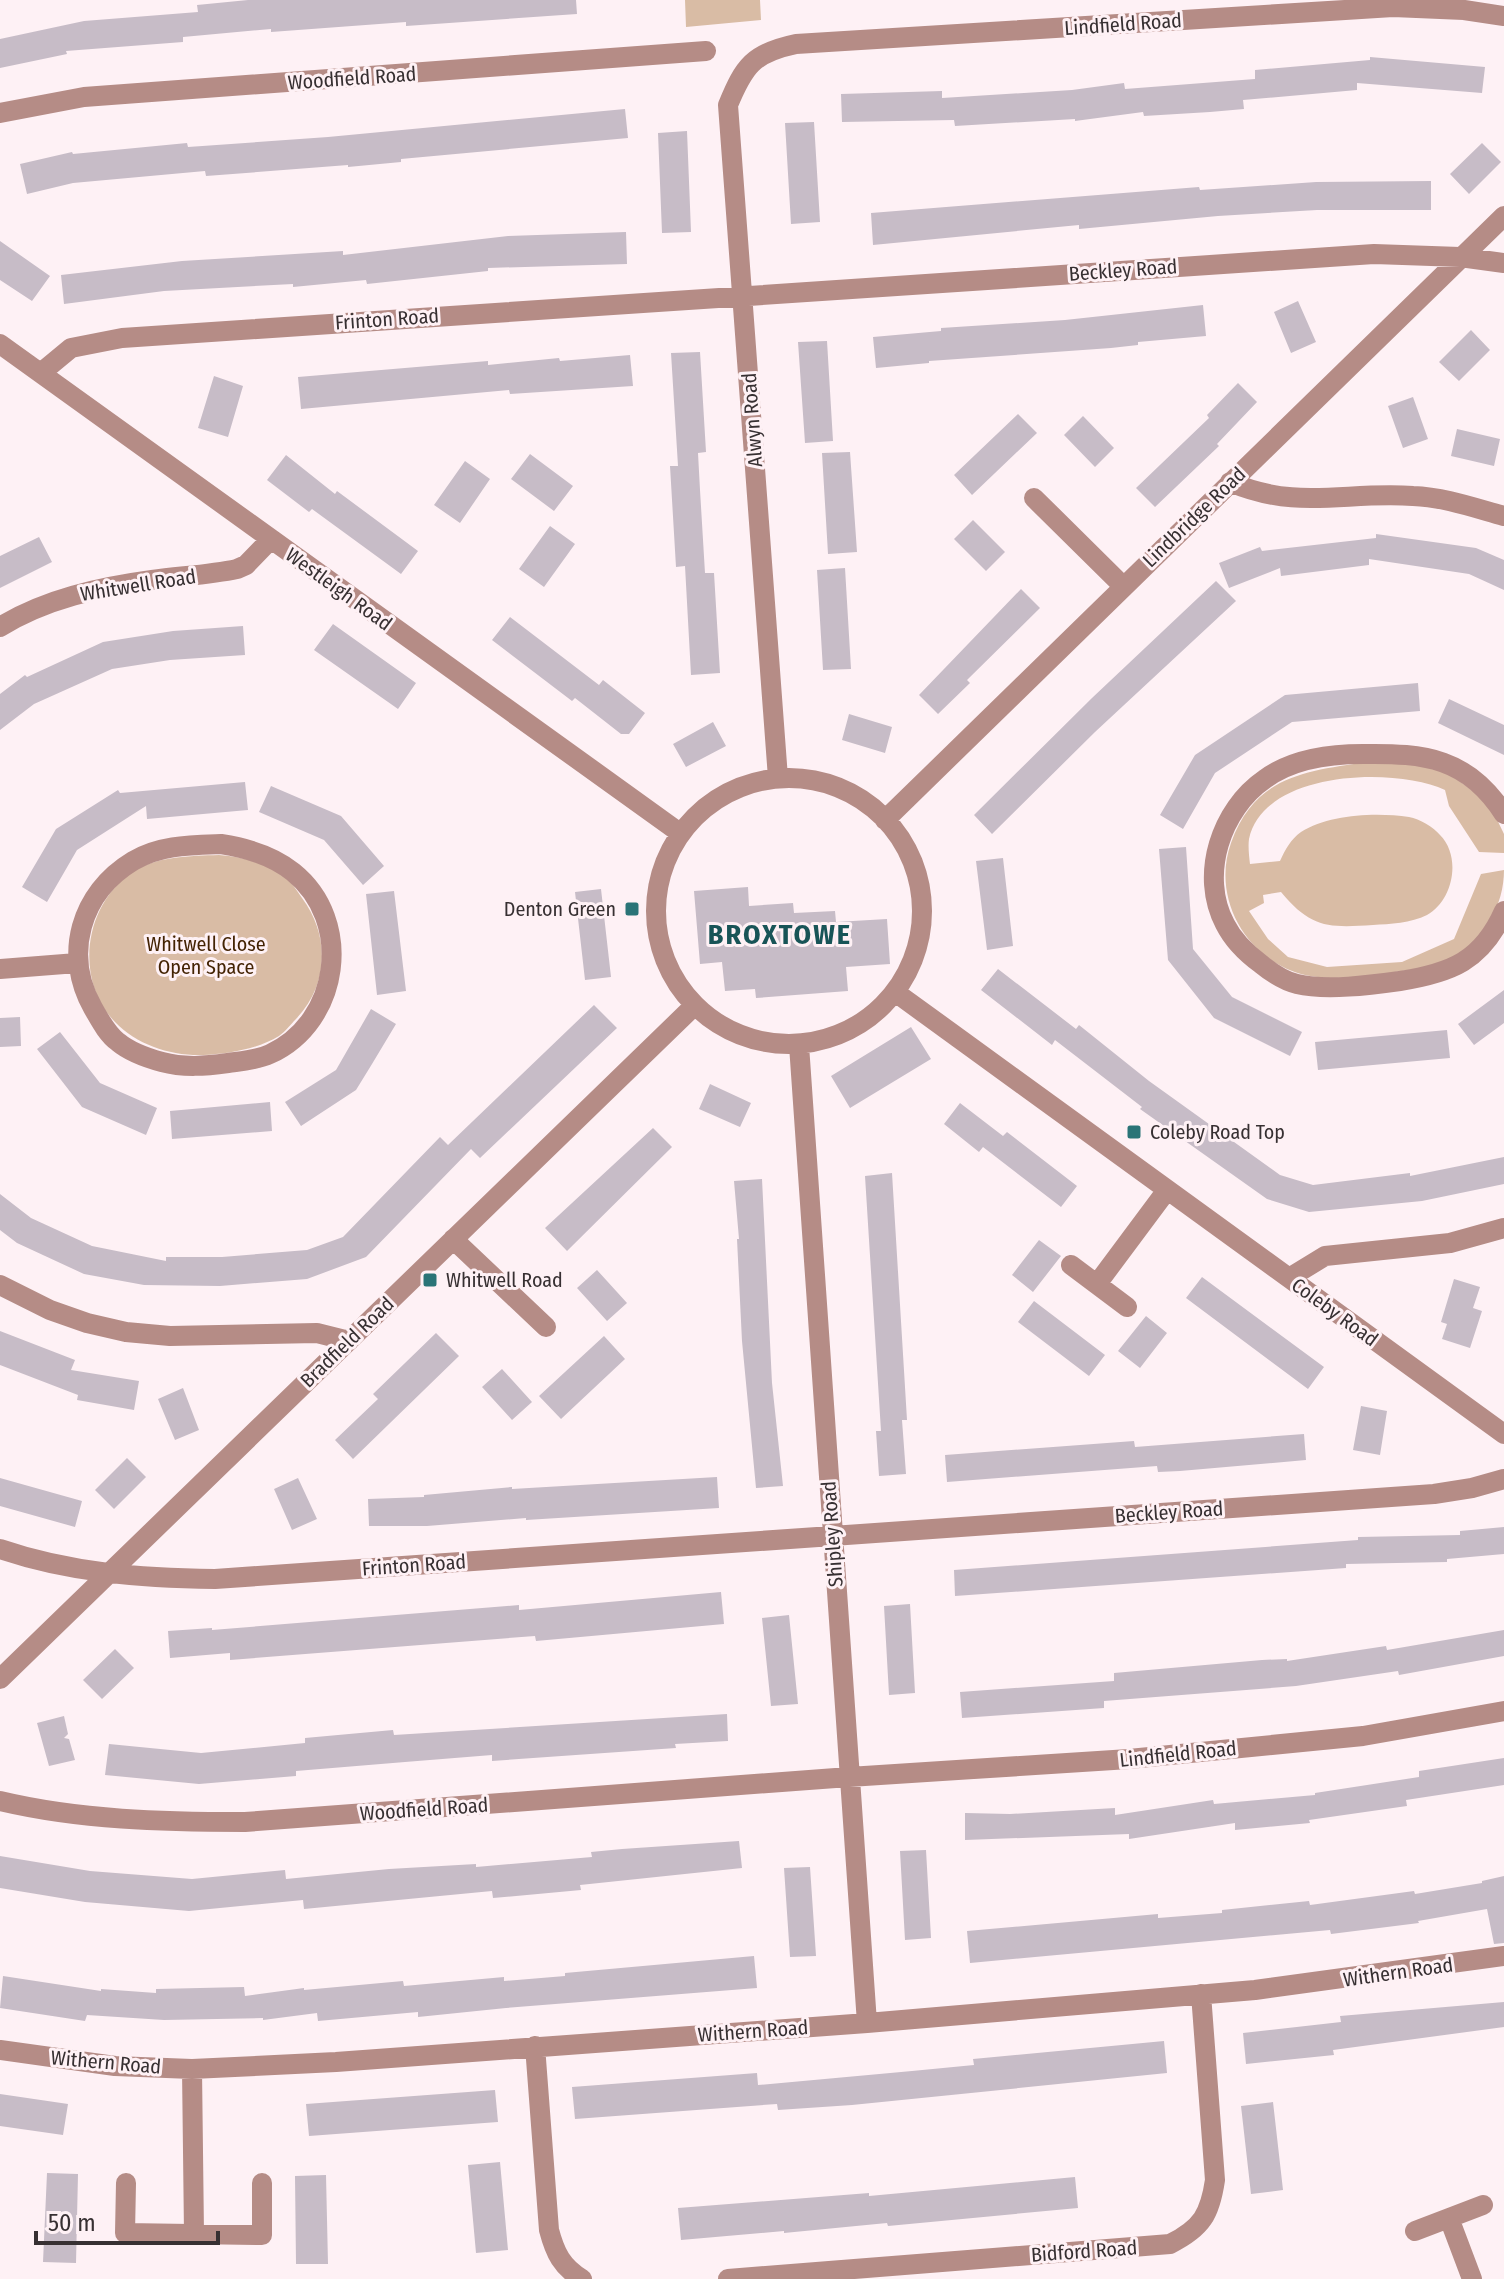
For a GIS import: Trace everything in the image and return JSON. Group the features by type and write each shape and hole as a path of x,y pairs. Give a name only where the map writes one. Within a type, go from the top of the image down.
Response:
{"street":[{"name":"Lindfield Road","path":"747,66 759,55 775,48 825,42 1393,7 1464,10 1504,16"},
{"name":"Woodfield Road","path":"0,113 84,97 706,51"},
{"name":"Alwyn Road","path":"747,66 728,105 778,778"},
{"name":"Lindbridge Road","path":"885,820 1504,216"},
{"name":"Beckley Road","path":"742,294 1374,254 1460,257 1504,263"},
{"name":"Frinton Road","path":"42,372 71,348 122,338 742,294"},
{"name":"Westleigh Road","path":"1,347 42,372 270,540 680,833"},
{"path":"1230,482 1251,491 1292,499 1414,496 1504,516"},
{"path":"1034,498 1123,586"},
{"name":"Whitwell Road","path":"0,627 19,615 79,593 237,569 246,565 270,540"},
{"path":"1504,814 1490,793 1473,777 1433,758 1400,753 1317,758 1287,766 1244,797 1226,822 1214,875 1223,922 1235,939 1274,975 1298,985 1325,987 1383,983 1449,970 1471,959 1488,940 1504,911"},
{"path":"778,778 807,779 840,789 867,804 885,820 910,857 922,903 918,942 909,970 895,992 866,1020 836,1037 799,1045 769,1044 739,1035 694,1006 674,981 658,943 656,892 664,863 680,833 706,806 737,788 778,778"},
{"path":"221,844 246,848 267,856 295,873 328,921 333,946 327,993 316,1016 308,1024 270,1054 209,1066 162,1062 140,1055 118,1042 103,1026 88,999 77,963 77,943 88,912 103,885 132,861 154,852 188,845 221,844"},
{"path":"0,969 77,963"},
{"name":"Coleby Road","path":"895,992 1504,1434"},
{"name":"Bradfield Road","path":"0,1679 694,1006"},
{"name":"Shipley Road","path":"799,1045 867,2023"},
{"path":"1097,1284 1167,1190"},
{"path":"1289,1278 1325,1256 1450,1243 1504,1228"},
{"path":"453,1239 546,1327"},
{"path":"1071,1265 1127,1307"},
{"path":"0,1285 50,1310 126,1332 170,1336 317,1333 349,1341"},
{"name":"Beckley Road","path":"832,1535 1434,1494 1504,1479"},
{"name":"Frinton Road","path":"0,1549 70,1569 215,1579 832,1535"},
{"name":"Lindfield Road","path":"849,1777 1129,1759 1363,1736 1504,1711"},
{"name":"Woodfield Road","path":"0,1801 75,1815 164,1822 245,1822 849,1777"},
{"name":"Withern Road","path":"0,2050 115,2066 192,2069 336,2062 867,2023 1255,1990 1504,1956"},
{"name":"Bidford Road","path":"728,2279 1170,2244 1189,2235 1202,2221 1211,2203 1215,2180 1201,1994"},
{"path":"535,2046 549,2230 555,2252 569,2271 582,2279"},
{"path":"192,2069 194,2234"},
{"path":"126,2183 125,2233 262,2235 262,2183"},
{"path":"1415,2231 1483,2205"},
{"path":"1449,2218 1472,2279"}],"green space":[{"path":"685,0 760,0 761,20 686,27"},
{"path":"1368,762 1397,762 1443,769 1489,803 1504,834 1504,853 1479,852 1449,806 1445,790 1395,778 1365,777 1304,787 1279,799 1260,816 1249,839 1250,864 1280,861 1297,835 1325,821 1354,816 1396,815 1418,820 1440,835 1451,855 1452,878 1443,900 1427,915 1386,924 1344,926 1321,923 1302,913 1281,892 1263,895 1264,903 1249,911 1268,939 1288,957 1327,967 1402,962 1454,939 1481,874 1504,870 1501,896 1484,930 1466,949 1440,964 1358,977 1326,978 1284,968 1251,942 1230,906 1226,864 1231,843 1241,821 1268,790 1303,774"},
{"name":"Whitwell Close Open Space","path":"219,855 246,859 279,873 302,898 318,928 321,944 322,960 315,991 296,1019 271,1041 242,1050 212,1054 191,1055 155,1048 124,1030 102,1005 90,965 94,924 115,887 141,867 174,858"}],"building":[{"path":"248,0 576,0 577,14 406,26 406,22 271,32 271,29 183,37 183,42 66,51 67,54 0,68 0,39 84,21 198,12 197,5"},
{"path":"1370,57 1485,67 1482,93 1357,83 1357,90 1243,100 1244,109 1210,112 1144,116 1143,112 1075,121 955,126 954,120 842,122 841,94 942,91 942,98 1072,90 1124,83 1125,89 1255,79 1255,70 1370,60"},
{"path":"625,109 628,138 401,159 401,162 348,167 206,176 205,171 73,183 27,194 20,164 72,152 328,137"},
{"path":"814,122 820,222 791,224 785,123"},
{"path":"687,131 691,232 662,233 658,133"},
{"path":"1482,143 1501,162 1469,194 1450,174"},
{"path":"1431,181 1431,210 1317,210 1218,216 1079,229 1079,225 873,245 871,213 1199,187 1200,190 1316,182"},
{"path":"626,232 627,264 488,268 488,271 367,284 366,280 293,287 293,284 164,291 64,304 61,275 182,261 343,251 343,255 508,236"},
{"path":"0,241 50,276 32,301 0,280"},
{"path":"1298,301 1316,342 1291,353 1274,312"},
{"path":"1203,305 1206,336 1138,342 1138,345 1111,348 929,361 876,368 873,337"},
{"path":"1471,330 1490,350 1459,381 1439,362"},
{"path":"827,341 833,441 805,443 798,342"},
{"path":"700,352 706,452 698,453 705,573 714,573 720,673 691,675 685,566 676,567 670,466 678,466 671,353"},
{"path":"630,355 633,386 510,394 509,390 301,409 298,377 488,361 488,365"},
{"path":"214,376 243,386 228,437 198,428"},
{"path":"1238,383 1257,402 1217,444 1219,446 1155,507 1136,488 1209,418 1207,415"},
{"path":"1413,397 1428,439 1403,448 1388,406"},
{"path":"1018,414 1037,433 972,495 954,475"},
{"path":"1083,416 1114,448 1095,467 1064,435"},
{"path":"1457,429 1500,439 1494,466 1451,456"},
{"path":"850,452 857,552 828,554 822,453"},
{"path":"530,454 573,486 554,511 511,479"},
{"path":"286,455 335,494 337,491 418,551 401,574 267,480"},
{"path":"465,461 490,479 460,523 434,505"},
{"path":"973,520 1005,552 986,571 954,539"},
{"path":"550,526 575,544 544,587 519,569"},
{"path":"1376,534 1476,548 1504,560 1504,590 1469,574 1369,559 1369,565 1281,576 1280,568 1229,588 1219,563 1260,547 1262,551 1376,538"},
{"path":"39,537 52,562 0,588 0,556"},
{"path":"845,568 851,669 823,670 817,570"},
{"path":"1216,581 1236,601 1095,732 992,834 974,815"},
{"path":"1021,589 1040,608 967,680 970,683 938,714 919,695"},
{"path":"510,617 599,685 603,680 645,713 629,734 621,734 575,698 572,701 492,640"},
{"path":"333,624 416,683 398,709 314,650"},
{"path":"243,626 245,655 170,660 112,669 34,704 0,730 0,694 25,675 27,677 103,642 173,631"},
{"path":"1418,683 1420,711 1292,722 1215,773 1183,829 1160,815 1195,755 1285,695"},
{"path":"1449,699 1504,725 1504,755 1438,723"},
{"path":"849,714 892,727 885,753 842,740"},
{"path":"713,722 726,746 686,767 673,744"},
{"path":"245,782 248,810 147,819 146,806 77,850 47,902 22,887 56,829 118,790 120,793"},
{"path":"271,786 341,816 384,866 363,885 324,840 259,812"},
{"path":"1186,847 1193,949 1232,997 1302,1032 1290,1056 1214,1018 1168,960 1159,849"},
{"path":"1003,858 1013,946 987,950 976,861"},
{"path":"748,887 749,906 793,903 794,913 835,911 836,922 887,919 890,964 846,967 848,991 756,998 755,989 725,991 722,962 700,964 694,891"},
{"path":"601,889 611,977 585,980 575,892"},
{"path":"394,891 406,991 377,995 366,894"},
{"path":"998,969 1076,1029 1079,1025 1149,1081 1280,1175 1313,1185 1410,1173 1410,1176 1504,1157 1504,1184 1422,1201 1309,1212 1267,1199 1140,1109 1142,1107 1055,1040 1052,1045 981,990"},
{"path":"1504,990 1504,1023 1474,1045 1458,1024"},
{"path":"594,1005 617,1028 480,1158 471,1149 366,1257 307,1279 220,1286 144,1285 84,1274 17,1243 0,1230 0,1194 31,1218 92,1246 166,1261 166,1257 222,1257 307,1250 343,1237 440,1137 448,1145"},
{"path":"371,1009 396,1024 356,1090 301,1126 285,1102 336,1070"},
{"path":"20,1017 21,1046 0,1047 0,1018"},
{"path":"911,1027 931,1059 850,1108 831,1076"},
{"path":"1447,1030 1450,1058 1318,1070 1315,1042"},
{"path":"60,1032 100,1083 157,1108 146,1135 82,1107 37,1049"},
{"path":"710,1084 751,1103 740,1127 699,1109"},
{"path":"270,1102 272,1131 172,1139 170,1111"},
{"path":"960,1103 1003,1136 1007,1132 1077,1186 1061,1207 983,1147 979,1152 944,1124"},
{"path":"653,1128 672,1147 567,1251 545,1228"},
{"path":"892,1173 907,1420 902,1420 906,1474 879,1476 876,1431 881,1431 865,1176"},
{"path":"762,1179 772,1383 783,1486 756,1488 742,1341 734,1181"},
{"path":"1039,1240 1061,1256 1033,1292 1012,1275"},
{"path":"597,1270 627,1303 607,1321 577,1288"},
{"path":"1202,1277 1324,1367 1308,1389 1186,1298"},
{"path":"1454,1279 1480,1287 1473,1308 1482,1311 1470,1348 1442,1339 1447,1324 1441,1322"},
{"path":"1034,1301 1105,1355 1089,1376 1018,1322"},
{"path":"1146,1316 1167,1333 1140,1368 1118,1351"},
{"path":"0,1331 75,1360 71,1370 139,1381 134,1410 77,1400 78,1395 0,1365"},
{"path":"436,1333 459,1356 353,1459 335,1440 378,1399 373,1394"},
{"path":"604,1336 625,1359 561,1419 539,1396"},
{"path":"502,1369 532,1402 512,1420 482,1387"},
{"path":"183,1388 199,1430 175,1440 158,1399"},
{"path":"1361,1406 1387,1411 1380,1455 1353,1450"},
{"path":"1304,1434 1306,1460 1180,1471 1158,1472 1157,1466 947,1482 945,1455 1134,1441 1135,1447"},
{"path":"127,1458 146,1477 114,1509 95,1490"},
{"path":"717,1477 719,1508 427,1526 369,1526 368,1499 424,1497 512,1487"},
{"path":"0,1478 82,1501 75,1527 0,1506"},
{"path":"298,1478 317,1519 292,1530 274,1489"},
{"path":"1504,1527 1504,1554 1447,1559 1447,1562 1346,1564 1346,1568 955,1596 954,1570 1358,1540 1358,1537 1460,1535 1460,1531"},
{"path":"721,1592 724,1624 536,1641 535,1636 230,1660 230,1653 170,1658 168,1631 519,1605 519,1610"},
{"path":"910,1604 915,1693 889,1695 884,1606"},
{"path":"789,1615 798,1704 771,1706 762,1618"},
{"path":"1504,1630 1504,1656 1399,1675 1398,1671 1296,1686 1104,1701 1104,1708 962,1718 960,1692 1114,1681 1114,1673 1262,1660 1287,1661 1386,1646 1387,1650"},
{"path":"115,1649 134,1668 102,1699 83,1680"},
{"path":"727,1714 728,1741 675,1744 676,1748 492,1761 492,1755 296,1771 296,1776 199,1784 105,1775 109,1744 201,1753 305,1743 305,1738 393,1730 394,1735"},
{"path":"64,1716 68,1734 64,1738 69,1739 75,1760 49,1766 37,1723"},
{"path":"1504,1758 1504,1785 1406,1800 1407,1806 1309,1820 1310,1823 1235,1830 1235,1823 1129,1839 1129,1834 965,1840 965,1813 1010,1814 1115,1808 1115,1815 1213,1800 1214,1804 1315,1795 1419,1777 1419,1771"},
{"path":"739,1841 742,1868 580,1885 581,1890 493,1898 492,1891 304,1909 303,1900 189,1911 85,1902 0,1888 0,1856 90,1871 192,1879 285,1870 286,1879 389,1869 476,1864 476,1867 592,1857 591,1852"},
{"path":"926,1850 931,1938 905,1940 900,1851"},
{"path":"810,1867 816,1956 790,1957 784,1868"},
{"path":"1504,1876 1504,1943 1494,1944 1487,1909 1419,1923 1331,1934 1330,1930 970,1963 967,1931 1158,1914 1158,1918 1222,1913 1222,1910 1309,1901 1310,1905 1414,1891 1415,1894 1482,1883"},
{"path":"754,1956 757,1988 418,2017 418,2012 318,2021 317,2013 263,2020 164,2020 87,2015 85,2021 0,2008 3,1976 101,1991 156,1993 156,1989 244,1987 245,1996 403,1981 404,1986 504,1977 504,1981"},
{"path":"1504,2002 1504,2027 1333,2050 1334,2055 1246,2064 1243,2033 1341,2022 1340,2016"},
{"path":"1164,2041 1167,2073 852,2105 778,2110 777,2104 575,2119 572,2087 757,2073 758,2085 974,2065 973,2059"},
{"path":"495,2090 498,2122 309,2136 306,2104"},
{"path":"0,2094 68,2104 63,2135 0,2126"},
{"path":"1273,2102 1283,2190 1251,2194 1241,2106"},
{"path":"500,2162 508,2250 476,2253 468,2165"},
{"path":"47,2173 78,2174 76,2263 43,2262"},
{"path":"326,2175 328,2264 296,2264 295,2176"},
{"path":"1075,2177 1078,2208 888,2226 887,2223 681,2240 678,2208 869,2193 869,2196"}],"place":[{"name":"Denton Green","path":"632,909"},
{"name":"Coleby Road Top","path":"1134,1132"},
{"name":"Whitwell Road","path":"430,1280"}],"district":[{"name":"BROXTOWE","path":"780,934"}]}
